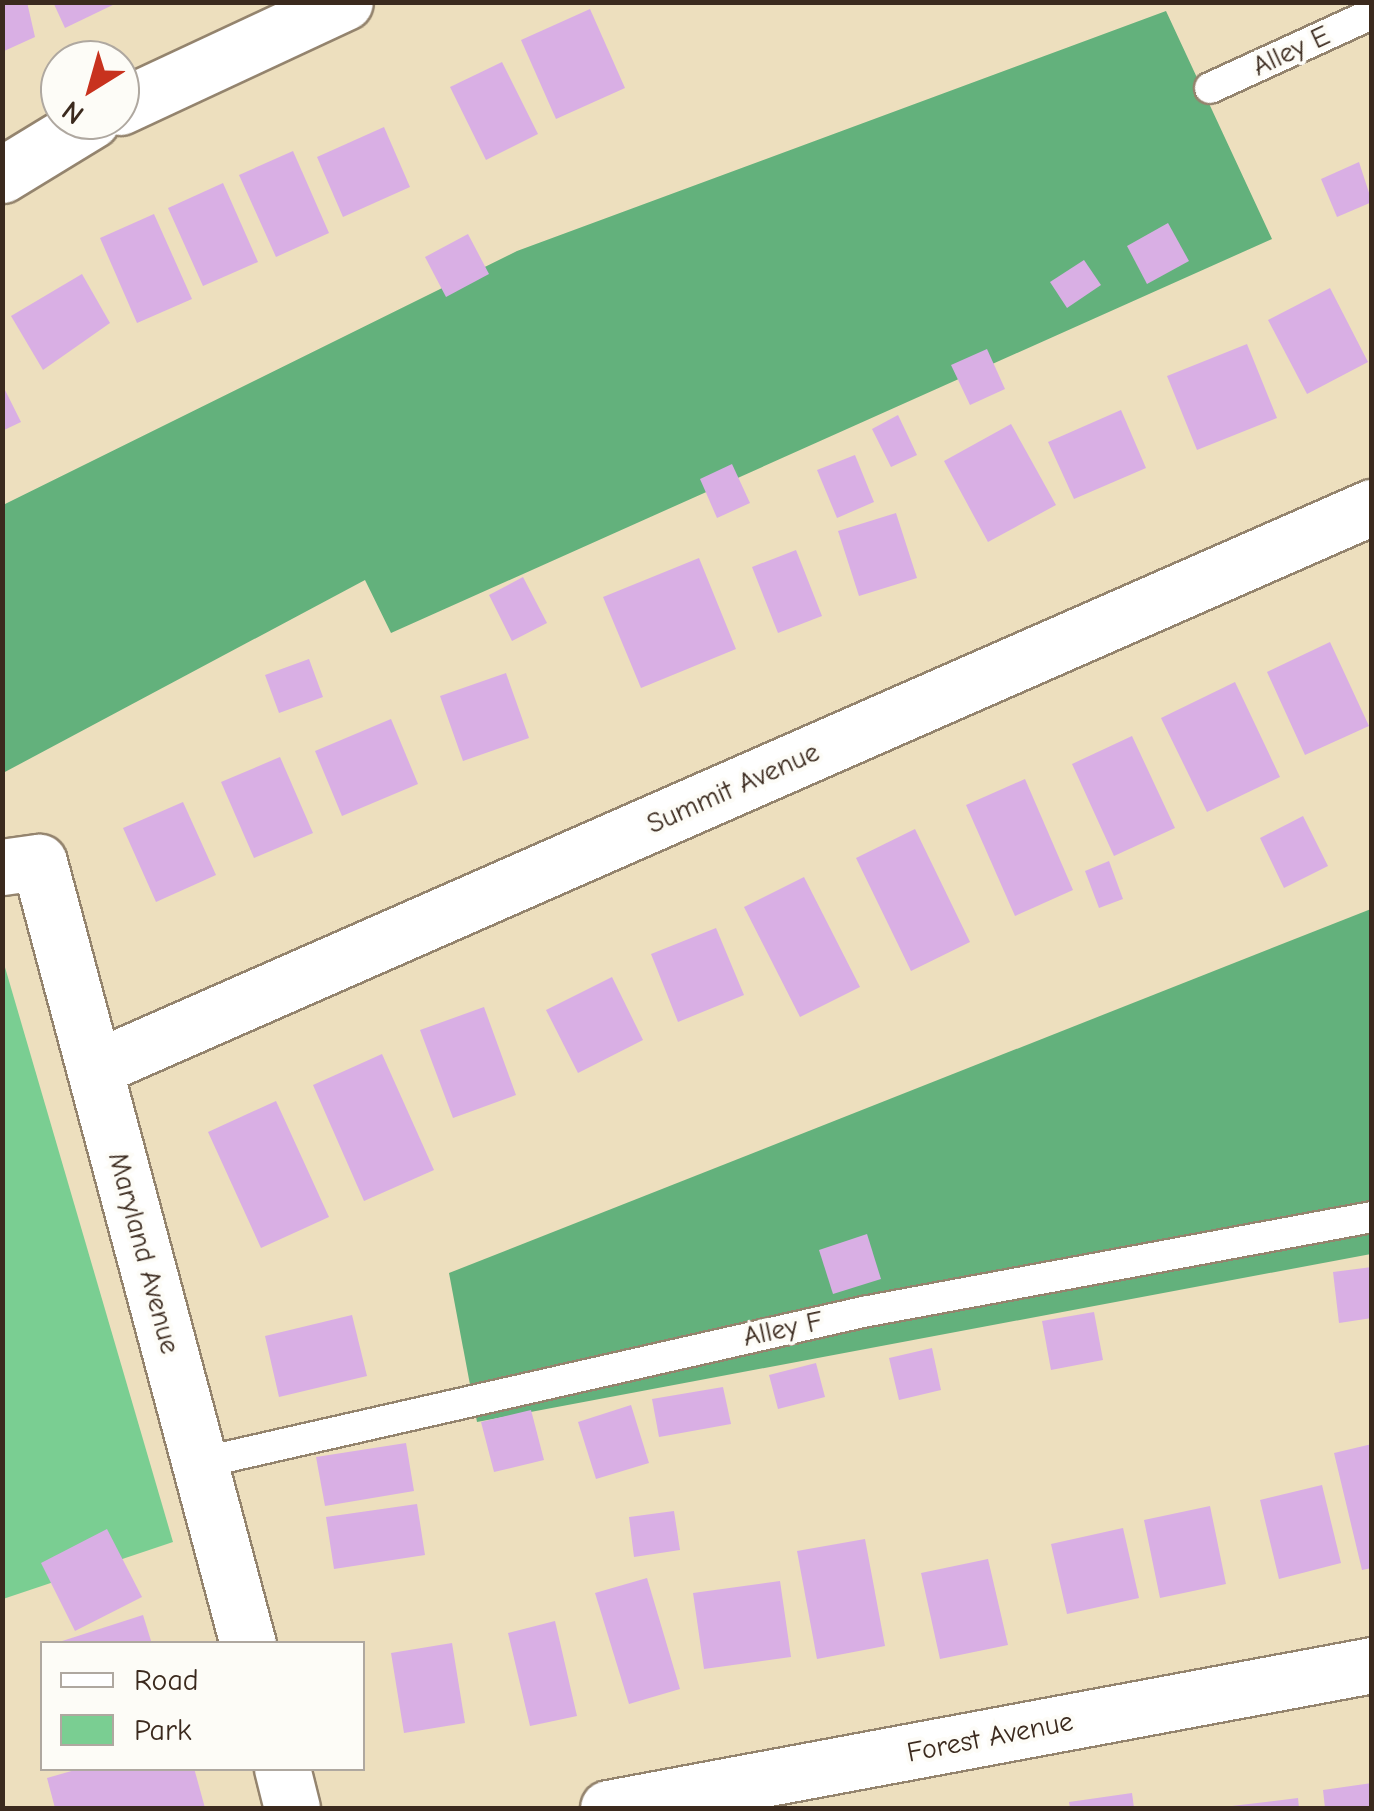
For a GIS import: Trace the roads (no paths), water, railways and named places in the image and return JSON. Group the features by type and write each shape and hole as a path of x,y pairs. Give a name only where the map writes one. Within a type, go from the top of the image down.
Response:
{"street":[{"path":"140,98 344,2"},
{"path":"2,175 59,140"},
{"name":"Summit Avenue","path":"95,1068 1372,507"},
{"name":"Maryland Avenue","path":"21,864 95,1068 247,1641"},
{"name":"Forest Avenue","path":"608,1808 1372,1664"},
{"path":"283,1771 292,1808"}],"lane":[{"name":"Alley E","path":"1210,88 1372,14"},
{"name":"Alley F","path":"200,1464 863,1312 1372,1218"}]}
